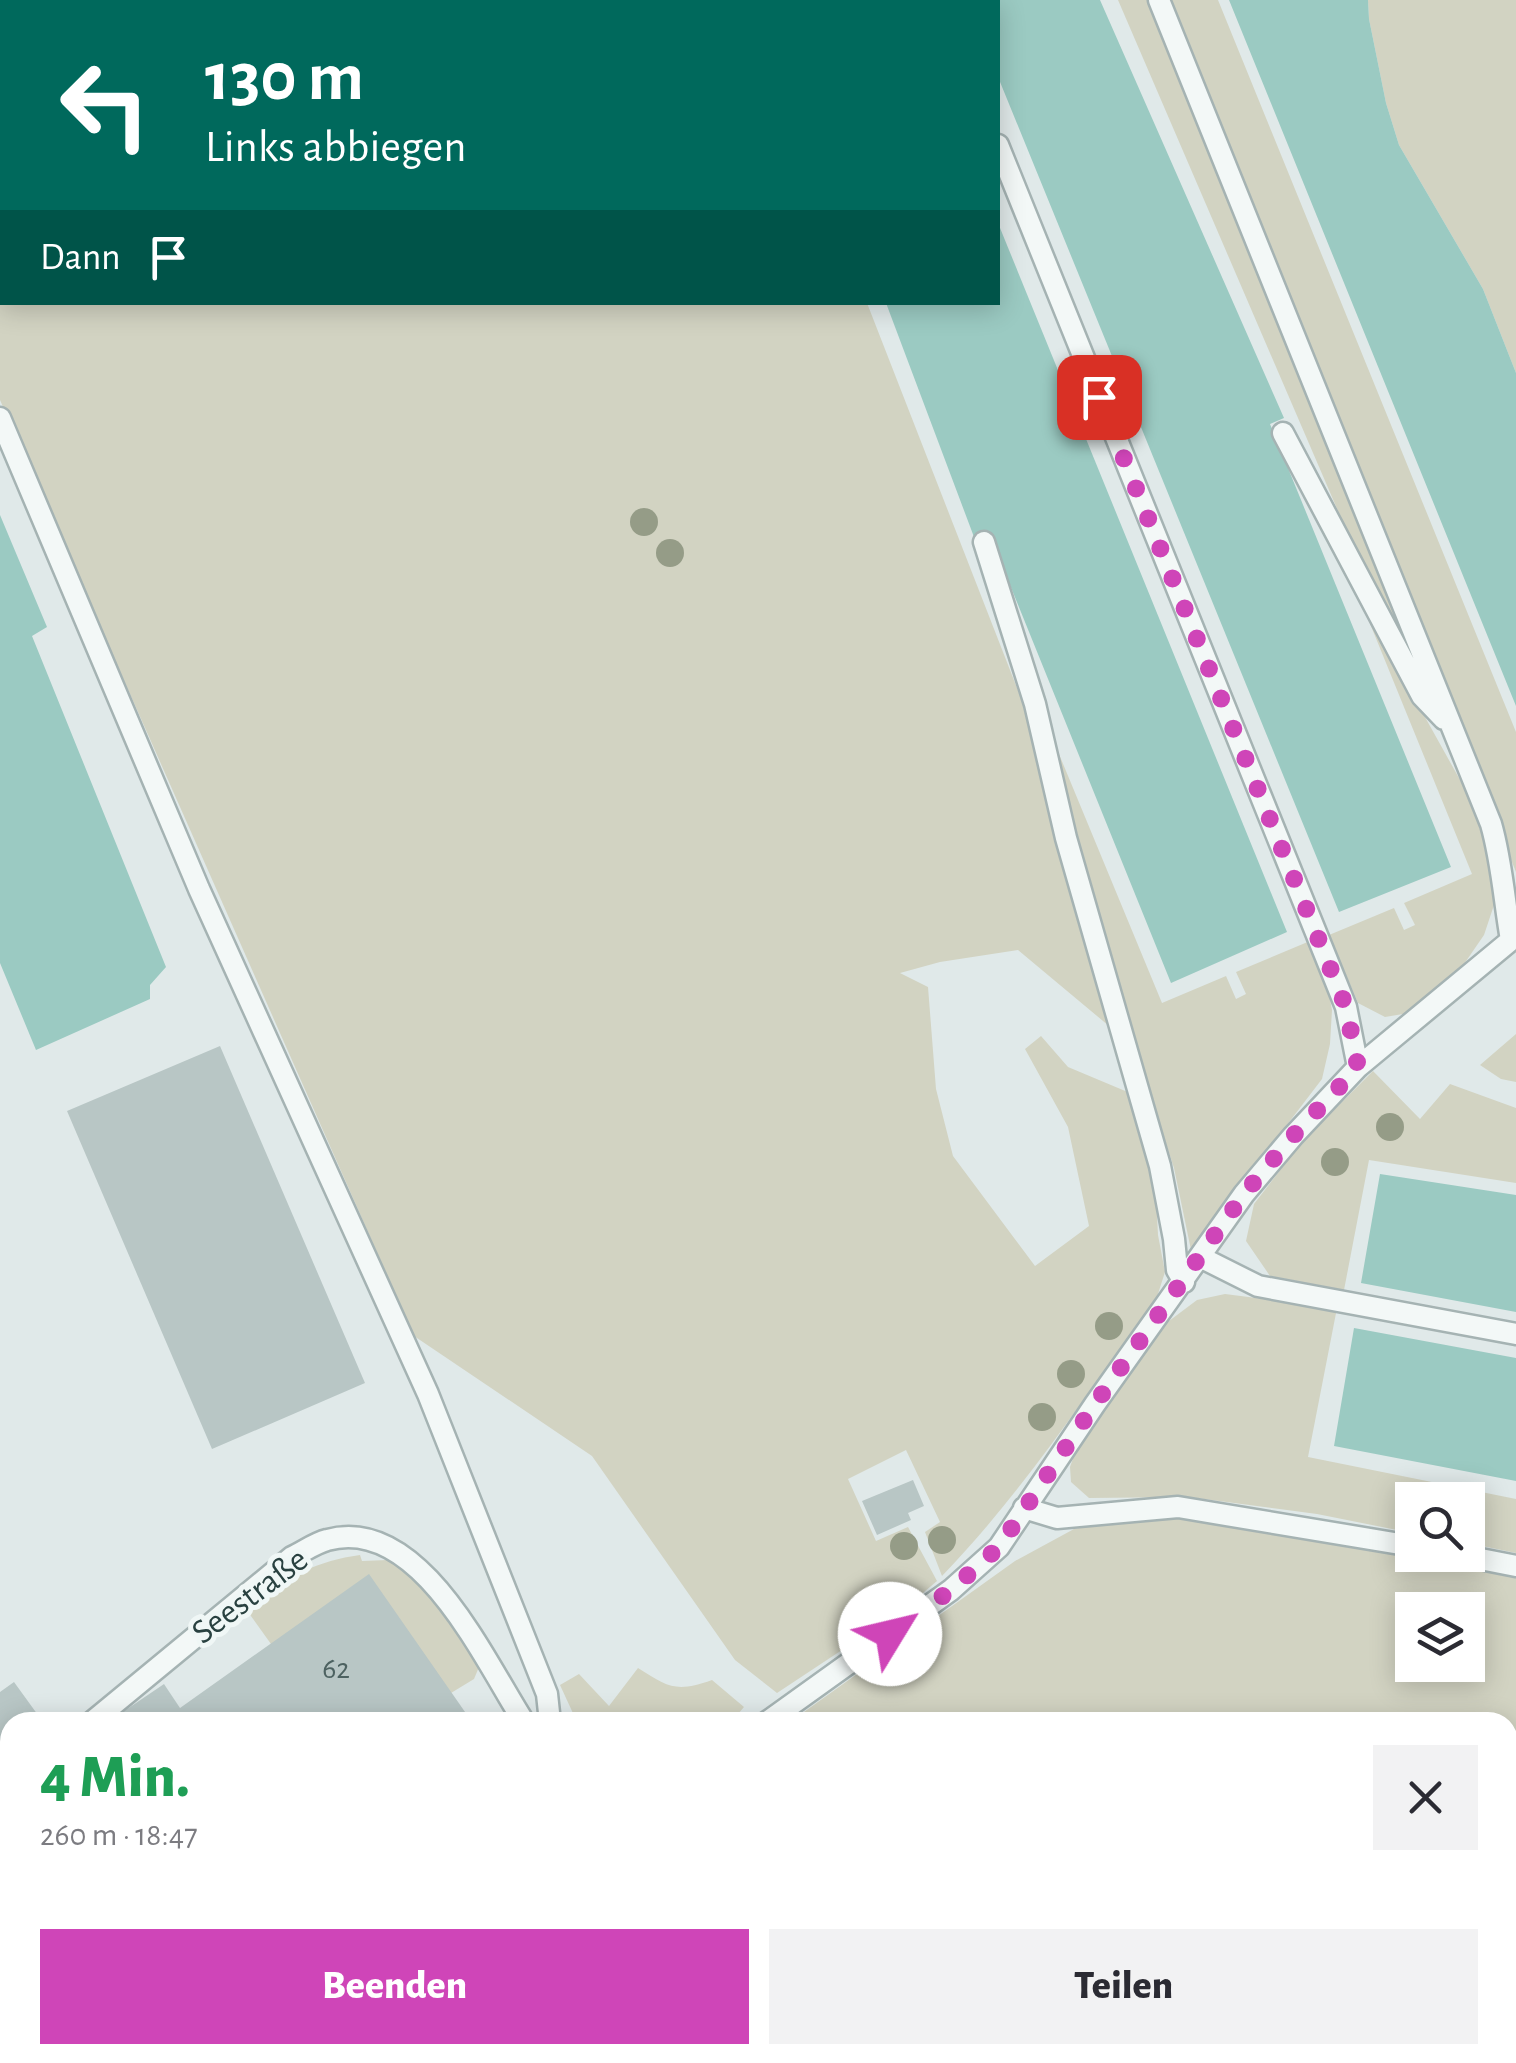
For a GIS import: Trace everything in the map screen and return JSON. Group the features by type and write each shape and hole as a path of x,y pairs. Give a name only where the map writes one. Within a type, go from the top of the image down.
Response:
{"lane":[{"path":"781,1712 951,1590 999,1547 1244,1194 1293,1136 1358,1067 1514,938 1491,824 1159,0"},
{"path":"1000,150 1346,1007 1358,1067"},
{"path":"0,418 198,889 428,1394 547,1694 549,1712"},
{"path":"1283,433 1422,696 1452,728"},
{"path":"984,542 1036,704 1066,838 1160,1166 1176,1270 1184,1282"},
{"path":"1202,1258 1258,1286 1516,1334"},
{"path":"1024,1508 1057,1518 1178,1506 1395,1543"},
{"name":"Seestraße","path":"104,1712 292,1558 327,1539 358,1538 396,1548 422,1569 518,1712"},
{"path":"1485,1560 1516,1566"}],"shaded area":[{"path":"1000,0 1100,0 1284,418 1270,424 1451,867 1339,912 1000,82"},
{"path":"1118,0 1150,0 1417,665 1363,569"},
{"path":"1168,0 1218,0 1516,732 1516,872"},
{"path":"1229,0 1368,0 1386,103 1399,145 1483,289 1516,373 1516,706"},
{"path":"1368,0 1516,0 1516,373 1483,289 1399,145 1386,103"},
{"path":"1000,228 1287,932 1171,983 989,533 974,537 887,305 1000,305"},
{"path":"0,305 868,305 1033,729 1109,1026 1018,950 940,962 900,973 928,987 936,1089 953,1156 1035,1266 1089,1226 1068,1127 1025,1049 1041,1036 1068,1067 1130,1093 1156,1197 1165,1272 1157,1297 1054,1440 942,1576 925,1532 940,1522 906,1450 848,1479 876,1541 908,1527 937,1581 904,1609 777,1693 735,1660 592,1456 414,1336 0,400"},
{"path":"0,515 47,627 32,636 166,967 150,985 150,999 36,1050 0,963"},
{"path":"1362,604 1469,796 1492,865 1495,902 1484,935 1462,967 1409,1013 1385,1017 1358,1003 1329,935 1394,908 1404,930 1415,925 1404,903 1472,874"},
{"path":"1054,742 1162,1003 1226,976 1236,999 1246,994 1236,972 1310,941 1326,979 1332,1010 1322,1079 1191,1250 1174,1168 1140,1063 1061,783"},
{"path":"1516,1034 1516,1082 1501,1079 1480,1065"},
{"path":"1373,1071 1420,1119 1450,1084 1516,1108 1516,1183 1369,1160 1344,1290 1270,1276 1246,1241 1254,1204 1301,1143"},
{"path":"1380,1174 1516,1195 1516,1312 1361,1283"},
{"path":"1225,1294 1337,1308 1308,1457 1432,1482 1395,1482 1395,1530 1317,1514 1189,1497 1089,1498 1071,1482 1070,1467 1076,1450 1165,1324 1197,1300"},
{"path":"1354,1328 1516,1358 1516,1481 1334,1446"},
{"path":"1485,1493 1516,1499 1516,1553 1485,1547"},
{"path":"1138,1515 1207,1518 1395,1553 1395,1572 1485,1570 1516,1576 1516,1712 804,1712 1015,1561 1074,1529"},
{"path":"360,1555 362,1561 388,1560 421,1582 479,1667 474,1679 451,1693 271,1644 243,1605 313,1567"},
{"path":"638,1668 673,1686 712,1680 744,1707 740,1712 572,1712 560,1685 579,1674 609,1706"}],"building":[{"path":"220,1046 365,1383 212,1449 67,1111"},
{"path":"913,1480 924,1506 908,1513 911,1520 877,1535 862,1501"},
{"path":"369,1574 465,1712 123,1712 164,1684 180,1708"},
{"path":"14,1682 36,1712 0,1712 0,1692"}],"route":[{"path":"890,1634 951,1590 999,1547 1244,1194 1358,1067 1346,1007 1099,397"}]}
